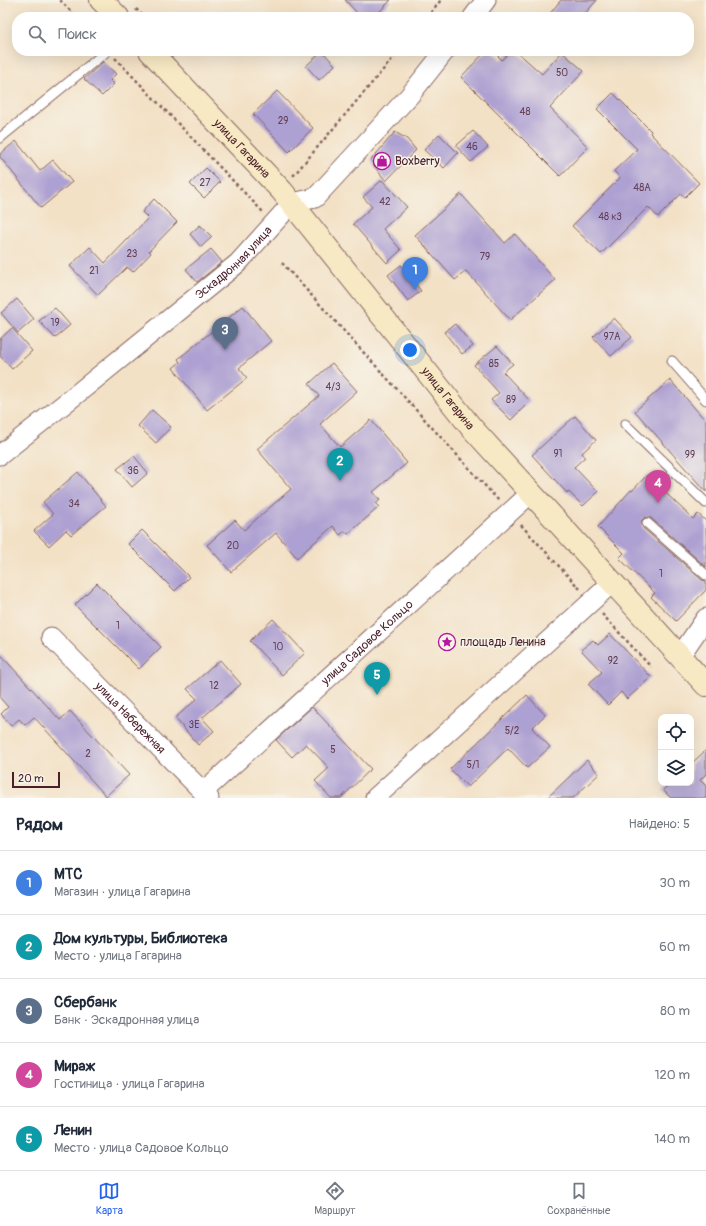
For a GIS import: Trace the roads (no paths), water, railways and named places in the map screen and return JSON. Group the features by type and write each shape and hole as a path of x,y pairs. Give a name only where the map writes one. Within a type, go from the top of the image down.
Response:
{"street":[{"path":"102,0 113,12"},
{"path":"477,12 486,0"},
{"name":"улица Гагарина","path":"155,56 292,203 471,427 706,685"},
{"path":"292,203 316,198 410,95 442,56"},
{"name":"Эскадронная улица","path":"0,455 238,263 292,203"},
{"name":"улица Садовое Кольцо","path":"206,795 532,493"},
{"path":"375,798 613,582"},
{"path":"680,656 706,618"},
{"name":"улица Набережная","path":"51,637 206,795"}],"lane":[{"path":"0,138 108,56"},
{"path":"672,361 706,400"},
{"path":"625,424 706,503"},
{"path":"647,523 706,575"}],"place":[{"name":"Boxberry","path":"382,161"},
{"name":"МТС","path":"415,290"},
{"name":"Сбербанк","path":"225,350"},
{"name":"Дом культуры, Библиотека","path":"340,481"},
{"name":"Мираж","path":"658,503"},
{"name":"площадь Ленина","path":"447,642"},
{"name":"Ленин","path":"377,695"}]}
